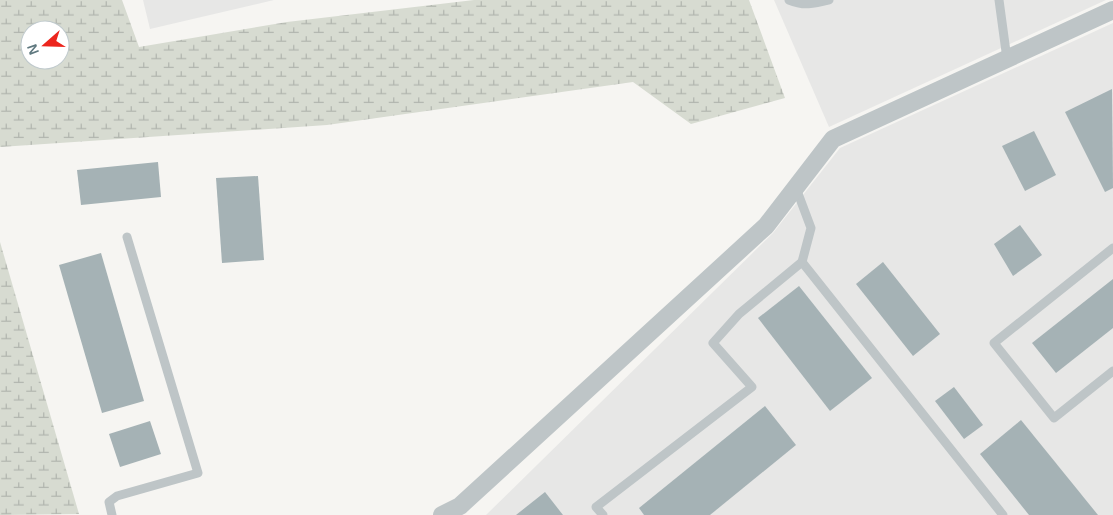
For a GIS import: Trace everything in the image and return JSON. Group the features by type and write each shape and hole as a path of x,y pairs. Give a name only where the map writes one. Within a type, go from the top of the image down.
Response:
{"street":[{"path":"442,515 460,506 766,226 833,139 1113,10"}],"lane":[{"path":"789,0 797,4 813,5 829,0"},
{"path":"994,0 1000,4 1007,59"},
{"path":"602,515 596,507 752,387 713,343 739,314 802,262 811,228 796,188"},
{"path":"112,515 109,502 117,496 198,473 127,237"},
{"path":"1113,248 994,343 1054,418 1113,371"},
{"path":"802,262 1003,515"}],"shaded area":[{"path":"143,0 274,0 150,29"},
{"path":"774,0 1106,0 829,127"},
{"path":"1113,23 1113,515 486,515 773,233 840,148"}],"green space":[{"path":"0,0 122,0 139,47 287,22 474,0 749,0 785,98 691,124 633,82 327,125 0,147"},
{"path":"0,242 79,514 0,515"}],"building":[{"path":"1112,89 1113,188 1105,192 1065,112"},
{"path":"1034,131 1056,175 1025,191 1002,146"},
{"path":"158,162 161,197 81,205 77,170"},
{"path":"258,176 264,260 222,263 216,178"},
{"path":"1020,225 1042,255 1013,276 994,244"},
{"path":"101,253 144,401 102,413 59,265"},
{"path":"883,262 940,334 913,356 856,284"},
{"path":"1113,279 1113,328 1056,373 1032,343"},
{"path":"799,286 872,378 830,411 758,318"},
{"path":"954,387 983,425 964,439 935,401"},
{"path":"765,406 796,445 710,515 644,515 639,508"},
{"path":"1021,420 1098,515 1029,515 980,454"},
{"path":"150,421 161,454 120,467 109,434"},
{"path":"545,492 563,515 516,515"}]}
